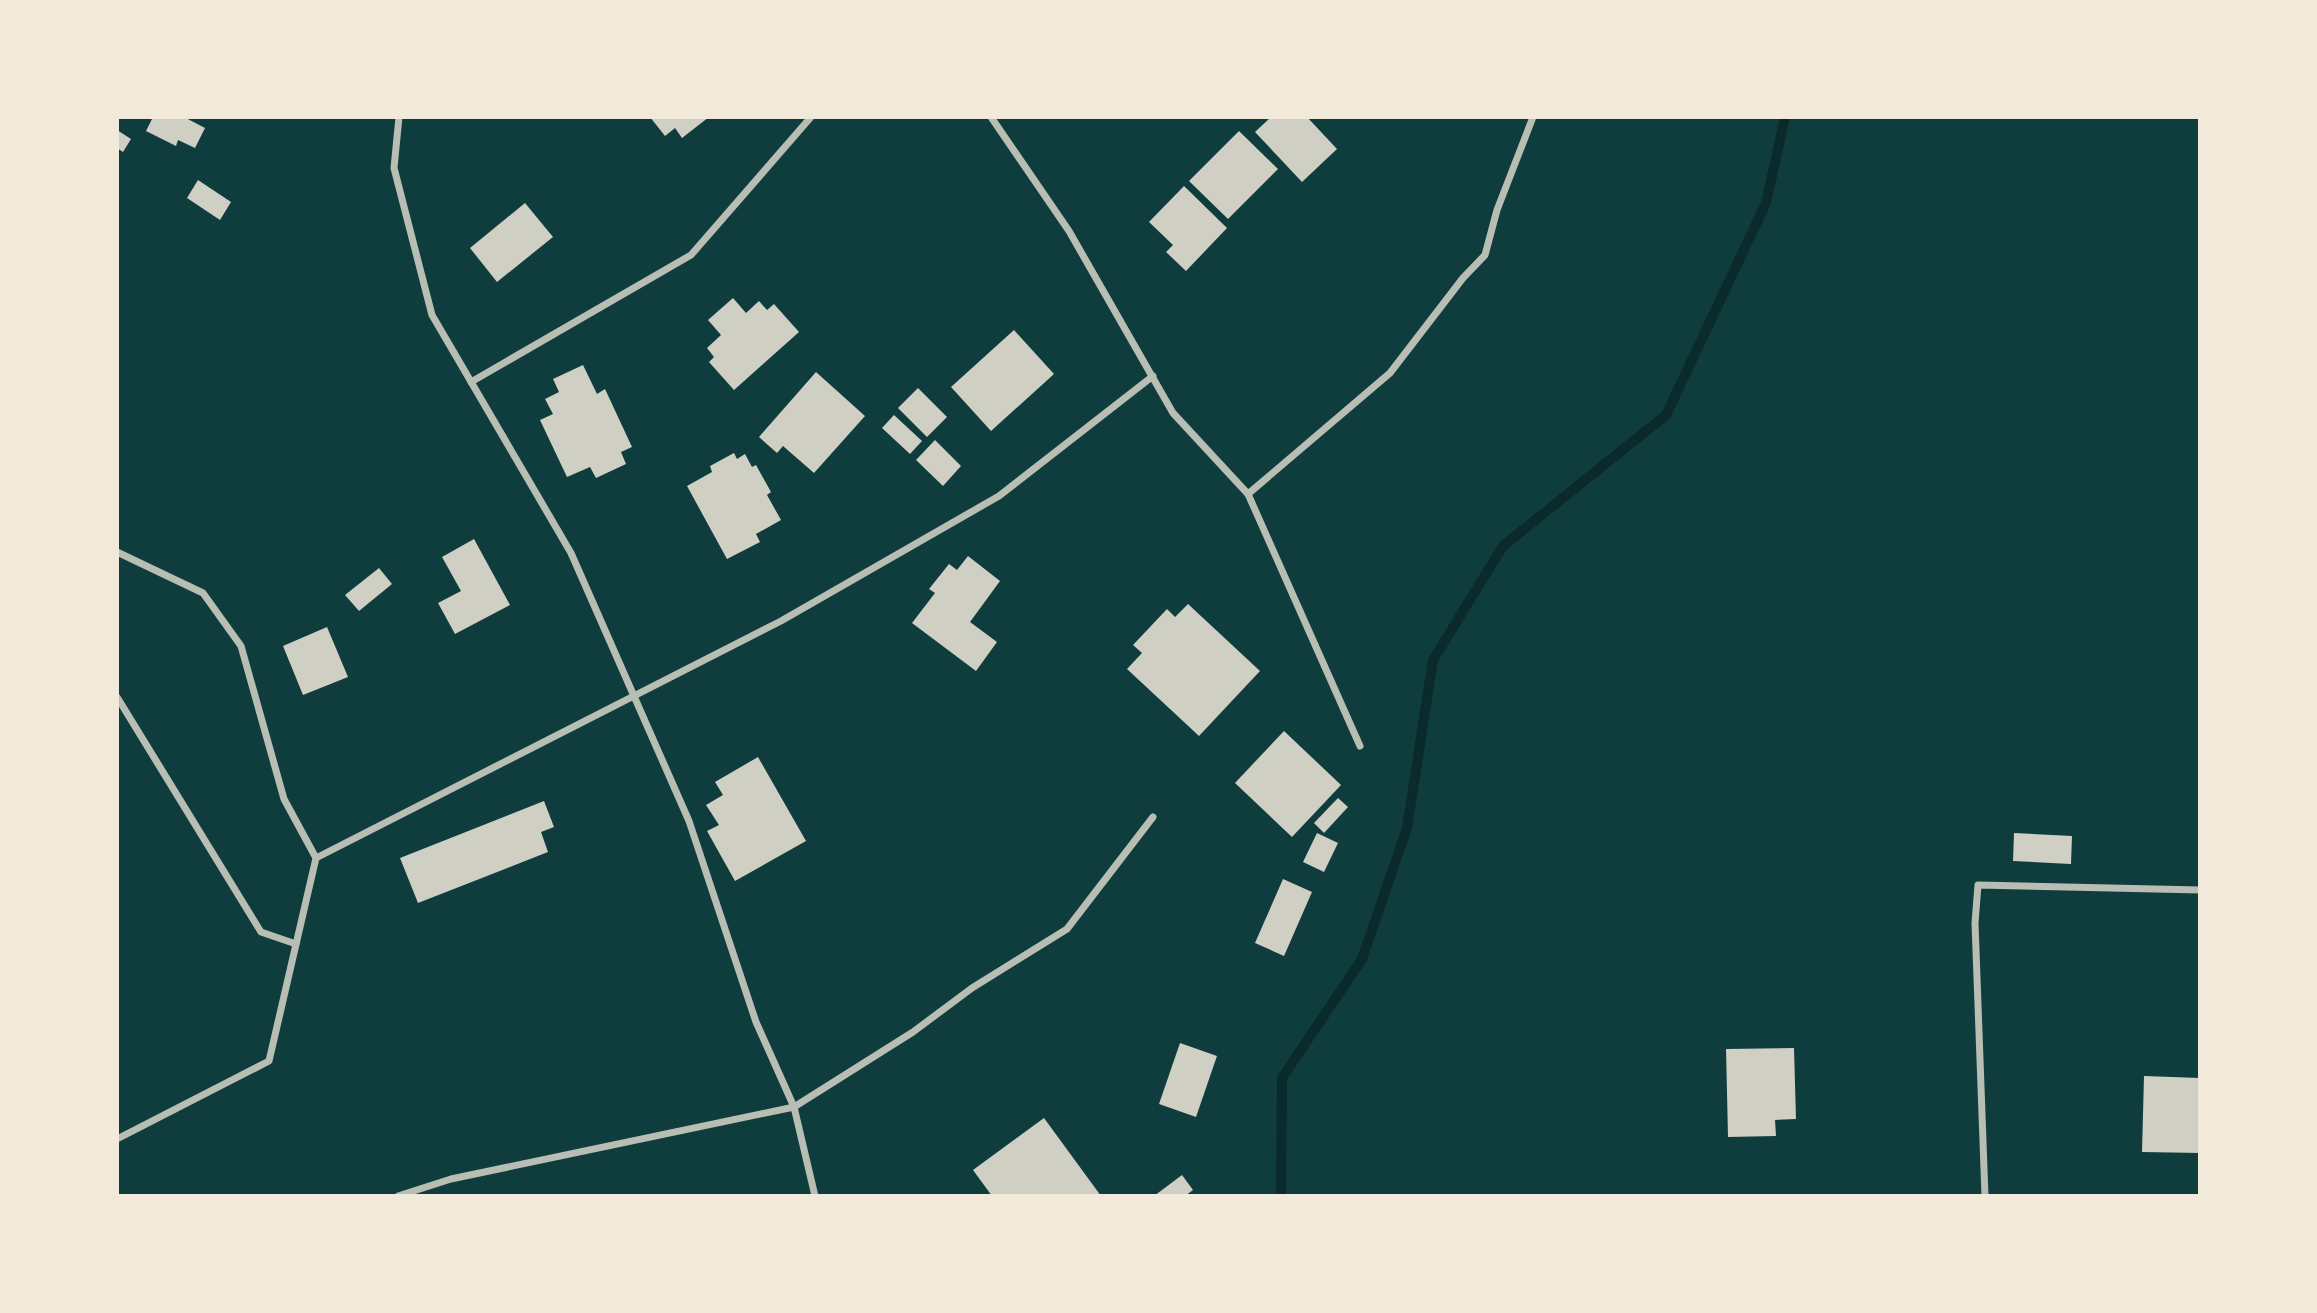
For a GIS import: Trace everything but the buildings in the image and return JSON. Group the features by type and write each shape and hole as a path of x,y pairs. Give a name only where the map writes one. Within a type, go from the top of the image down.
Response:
{"street":[{"path":"399,117 394,168 432,315 572,553 689,821 756,1022 794,1107 815,1196"},
{"path":"471,382 691,254 811,117"},
{"path":"992,117 1069,231 1173,413 1248,494 1360,746"},
{"path":"1248,494 1390,373 1463,278 1485,255 1497,210 1533,117"},
{"path":"316,858 781,621 999,496 1153,376"},
{"path":"117,552 203,593 241,646 284,799 316,858 269,1061 117,1139"},
{"path":"117,697 261,932 296,944"},
{"path":"398,1196 451,1179 794,1107 914,1032 972,988 1067,929 1153,817"},
{"path":"1985,1196 1975,923 1978,885 2200,891"}],"waterway":[{"path":"1281,1196 1282,1078 1362,959 1407,828 1433,660 1503,546 1666,415 1766,203 1785,117"}]}
